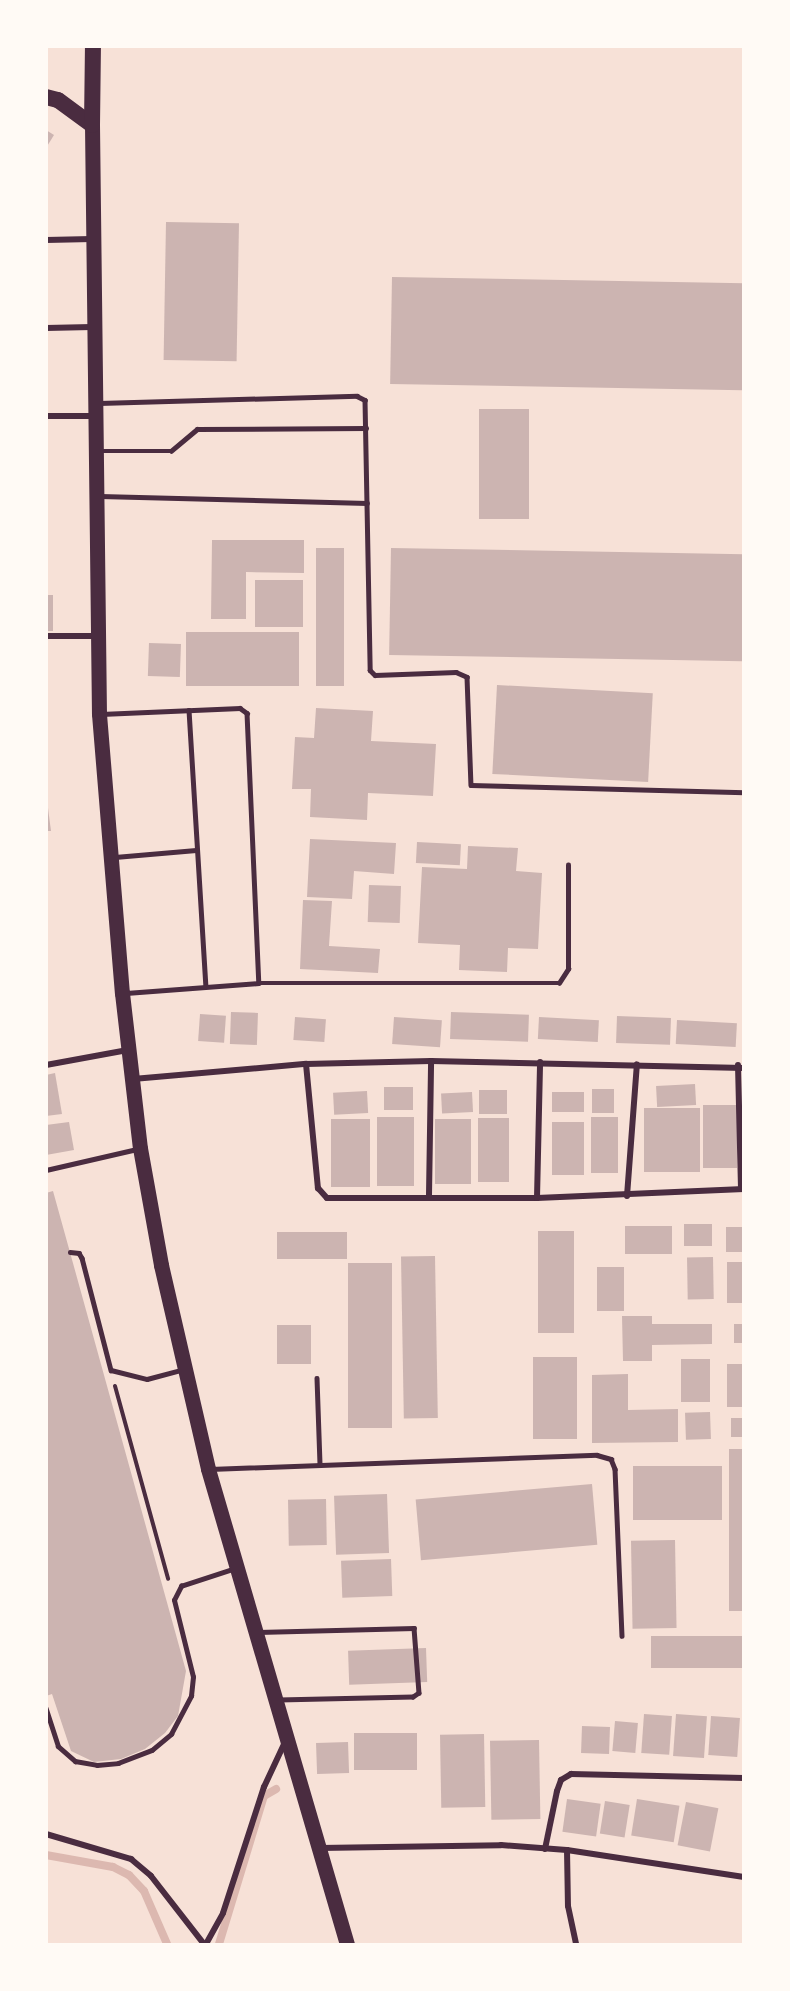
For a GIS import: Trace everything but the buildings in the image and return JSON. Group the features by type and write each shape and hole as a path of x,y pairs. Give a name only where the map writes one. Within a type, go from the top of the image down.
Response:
{"highway":[{"path":"92,125 93,46"},
{"path":"46,97 58,100 92,125"}],"main road":[{"path":"92,125 94,496 99,714 122,993 140,1148 184,1370 208,1469 346,1944"}],"street":[{"path":"46,240 92,239"},
{"path":"46,328 92,327"},
{"path":"46,416 94,410"},
{"path":"46,636 96,636"},
{"path":"46,1065 129,1050"},
{"path":"132,1080 306,1064 432,1061 741,1067 742,1189 627,1196 537,1198 429,1195 327,1198 320,1192 306,1064"},
{"path":"429,1195 432,1061"},
{"path":"537,1198 540,1062"},
{"path":"627,1196 636,1064"},
{"path":"46,1834 131,1859 151,1876 205,1944 223,1912 264,1787 286,1740"},
{"path":"545,1849 557,1791 561,1780 571,1774 744,1778"},
{"path":"318,1848 501,1845 567,1850 744,1877"},
{"path":"567,1850 567,1898 576,1944"}],"lane":[{"path":"94,410 357,396 365,400 370,669 375,675 456,672 467,677 471,785 744,792"},
{"path":"94,451 171,452 197,429 366,428"},
{"path":"94,496 367,503"},
{"path":"99,714 240,708 246,713 259,983"},
{"path":"189,710 206,986"},
{"path":"110,857 196,850"},
{"path":"122,993 259,983 558,983 568,969 567,865"},
{"path":"46,1170 140,1148"},
{"path":"70,1252 82,1258 111,1370 147,1378 184,1370"},
{"path":"317,1378 320,1464"},
{"path":"208,1469 597,1455 611,1459 615,1469 622,1635"},
{"path":"46,1708 58,1746 75,1761 98,1765 132,1760 171,1734 186,1710 193,1677 174,1600 181,1586 236,1568"},
{"path":"255,1632 414,1628 419,1693 413,1697 275,1700"}],"path":[{"path":"111,1370 174,1600"}],"waterway":[{"path":"219,1944 264,1796 276,1789"},
{"path":"46,1855 113,1867 129,1875 144,1891 167,1944"}]}
